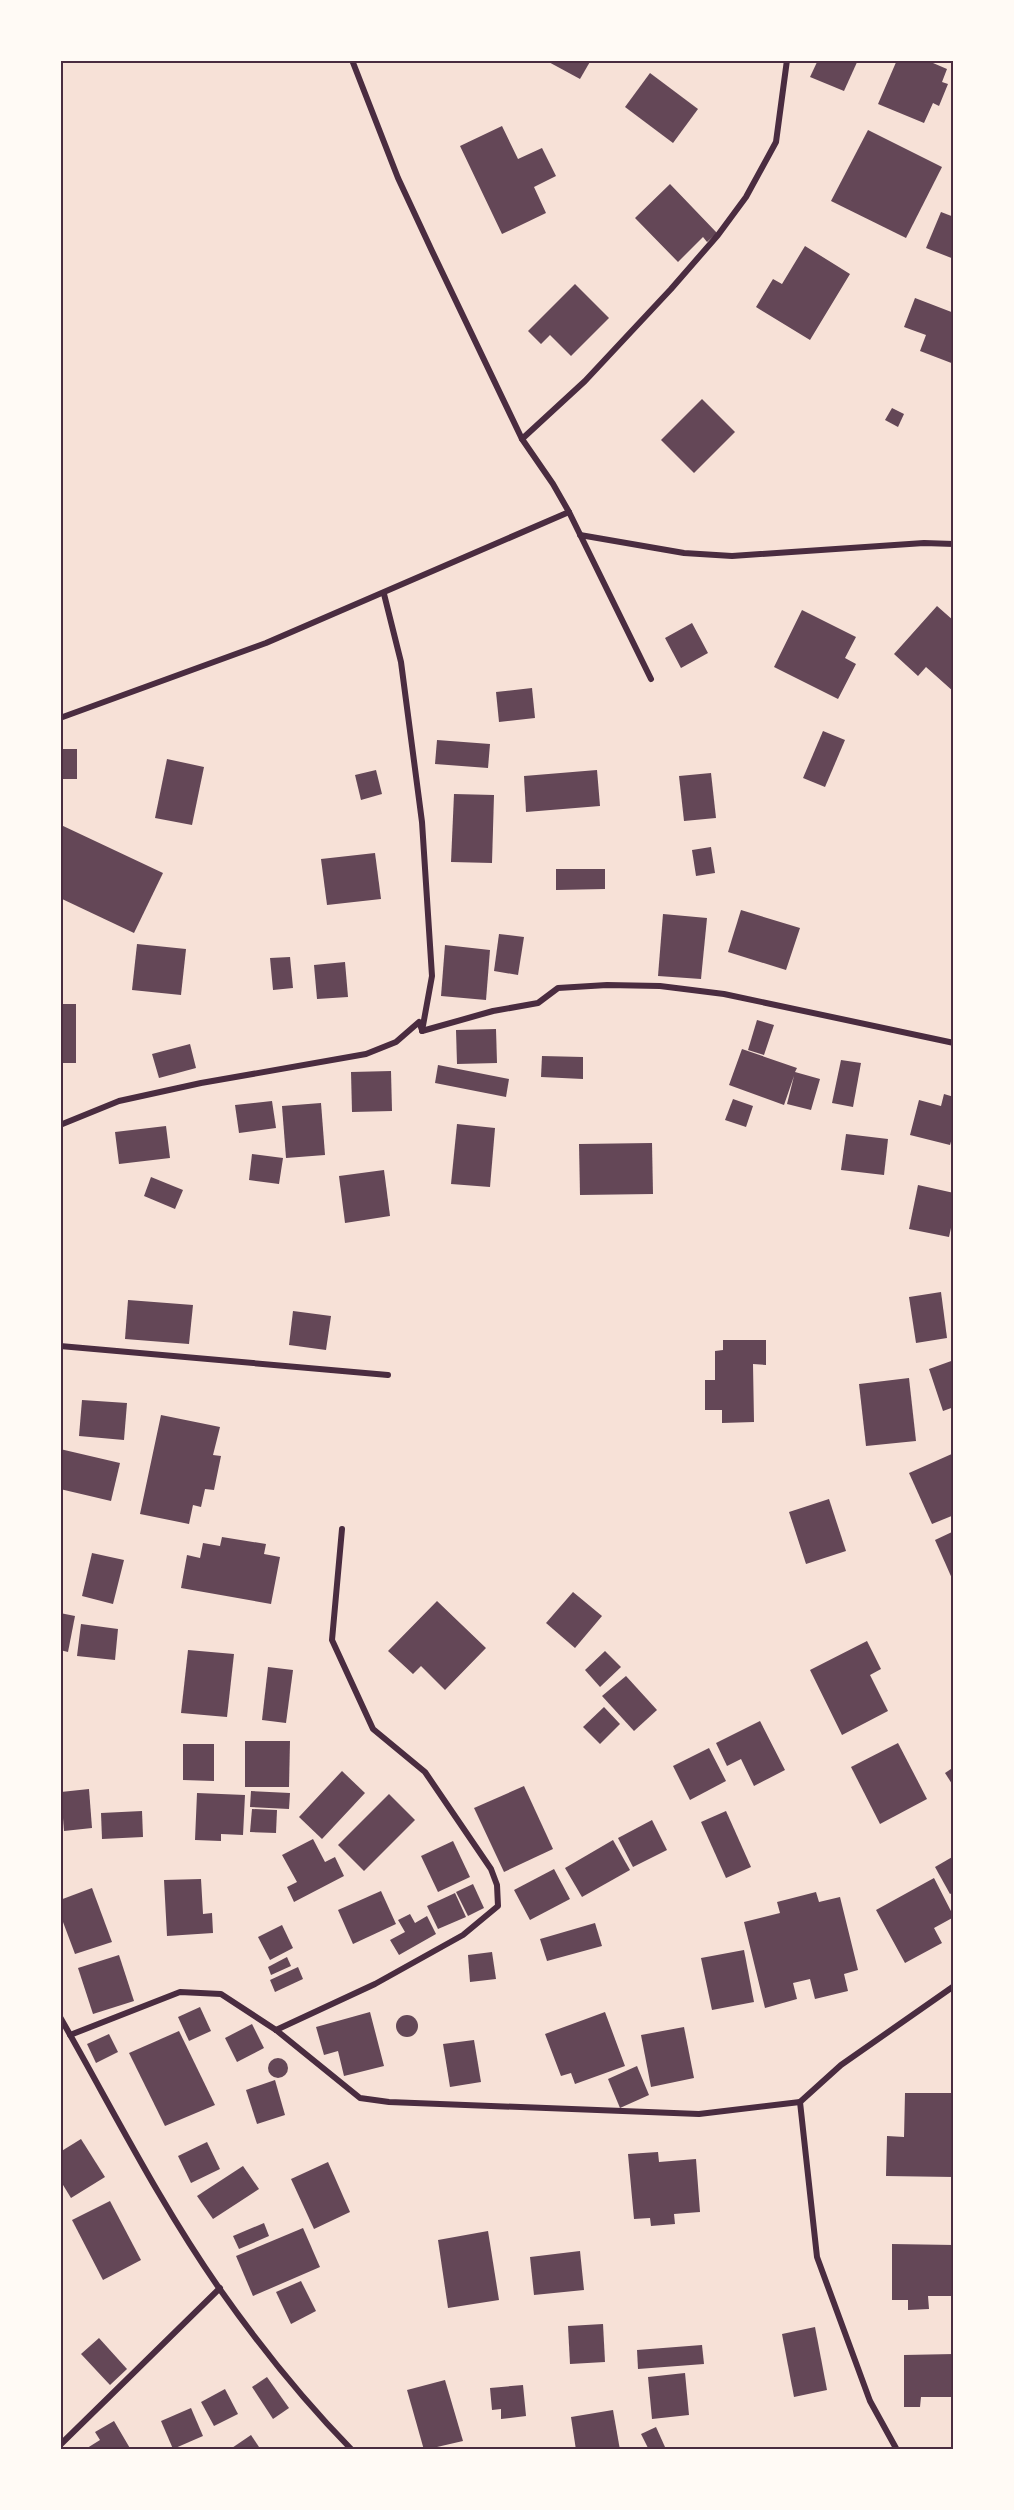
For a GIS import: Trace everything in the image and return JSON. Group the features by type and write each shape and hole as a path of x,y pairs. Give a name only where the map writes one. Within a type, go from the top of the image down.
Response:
{"street":[{"path":"352,60 398,178 522,439 554,483 651,679"},
{"path":"522,439 585,381 656,306 718,235 746,197 776,142 787,60"},
{"path":"60,718 266,644 569,513"},
{"path":"580,535 684,554 732,556 924,543 954,544"},
{"path":"384,594 401,662 422,822 432,976 422,1031"},
{"path":"422,1031 494,1011 538,1003 558,988 639,986 724,994 954,1043"},
{"path":"60,1125 119,1101 201,1083 366,1054 396,1042 419,1022 422,1031"},
{"path":"60,1346 388,1375"},
{"path":"276,2030 375,1984 463,1935 498,1906 497,1885 491,1869 424,1772 373,1729 332,1640 342,1529"},
{"path":"70,2035 180,1992 221,1994 276,2030 360,2098 389,2102 699,2114 800,2102 841,2065 954,1986"},
{"path":"60,2018 176,2220 220,2288 326,2423 352,2450"},
{"path":"800,2102 817,2257 870,2401 897,2450"},
{"path":"60,2445 220,2288"}],"building":[{"path":"545,60 591,60 580,79"},
{"path":"818,60 858,60 844,91 810,77"},
{"path":"897,60 926,60 947,69 942,82 948,84 939,106 933,103 924,123 878,104"},
{"path":"650,73 698,109 673,143 625,107"},
{"path":"502,126 518,159 542,148 556,176 534,187 546,213 502,234 460,146"},
{"path":"868,130 942,167 906,238 831,201"},
{"path":"670,184 717,233 707,242 703,237 678,262 635,218"},
{"path":"941,212 954,217 954,259 926,248"},
{"path":"805,246 850,274 810,340 756,307 773,279 782,284"},
{"path":"575,284 609,318 571,356 550,335 541,344 528,331"},
{"path":"915,298 954,313 954,364 920,351 926,335 904,327"},
{"path":"702,399 735,432 694,473 661,440"},
{"path":"892,408 904,414 898,427 885,420"},
{"path":"937,606 954,621 954,692 926,667 918,676 894,654"},
{"path":"802,610 856,637 845,658 856,664 838,699 774,667"},
{"path":"692,623 708,653 681,668 665,638"},
{"path":"532,688 535,718 499,722 496,692"},
{"path":"823,731 845,740 825,787 803,778"},
{"path":"437,740 490,744 488,768 435,764"},
{"path":"60,749 77,749 77,779 60,779"},
{"path":"167,759 204,767 192,825 155,818"},
{"path":"376,770 382,794 361,800 355,775"},
{"path":"597,770 600,806 526,812 524,776"},
{"path":"711,773 716,818 684,821 679,776"},
{"path":"454,794 494,795 492,863 451,862"},
{"path":"61,825 163,873 134,933 60,898"},
{"path":"711,847 715,873 696,876 692,850"},
{"path":"375,853 381,899 327,905 321,859"},
{"path":"556,869 605,869 605,889 556,890"},
{"path":"741,910 800,928 786,970 728,952"},
{"path":"663,914 707,918 701,979 658,976"},
{"path":"499,934 524,937 518,975 494,971"},
{"path":"137,944 186,949 181,995 132,990"},
{"path":"445,945 490,950 486,1000 441,996"},
{"path":"290,957 293,988 273,990 270,958"},
{"path":"345,962 348,997 317,999 314,965"},
{"path":"60,1004 76,1004 76,1063 60,1063"},
{"path":"757,1020 774,1025 764,1055 748,1050"},
{"path":"496,1029 497,1063 457,1064 456,1030"},
{"path":"190,1044 196,1068 159,1078 152,1054"},
{"path":"742,1049 797,1068 795,1072 820,1079 811,1110 787,1104 794,1076 784,1105 729,1085"},
{"path":"542,1056 583,1057 583,1079 541,1077"},
{"path":"841,1060 861,1063 853,1107 832,1103"},
{"path":"438,1065 509,1079 506,1097 435,1083"},
{"path":"391,1071 392,1111 352,1112 351,1072"},
{"path":"944,1094 954,1097 954,1131 950,1145 910,1135 919,1100 941,1106"},
{"path":"733,1099 753,1106 746,1127 725,1120"},
{"path":"272,1101 276,1128 239,1133 235,1105"},
{"path":"321,1103 325,1155 286,1158 282,1106"},
{"path":"457,1124 495,1128 490,1187 451,1184"},
{"path":"166,1126 170,1158 119,1164 115,1132"},
{"path":"846,1134 888,1139 884,1175 841,1170"},
{"path":"652,1143 653,1194 580,1195 579,1144"},
{"path":"252,1154 283,1158 279,1184 249,1180"},
{"path":"384,1170 390,1216 345,1223 339,1176"},
{"path":"151,1177 183,1190 175,1209 144,1196"},
{"path":"918,1185 954,1193 954,1214 949,1237 909,1229"},
{"path":"941,1292 947,1338 916,1343 909,1297"},
{"path":"128,1300 193,1305 189,1344 125,1339"},
{"path":"293,1311 331,1316 326,1350 289,1345"},
{"path":"723,1340 766,1340 766,1365 753,1364 754,1422 722,1423 722,1410 705,1410 705,1380 715,1380 715,1351 723,1350"},
{"path":"954,1360 954,1407 943,1411 929,1369"},
{"path":"909,1378 916,1441 866,1446 859,1384"},
{"path":"82,1400 127,1403 124,1440 79,1436"},
{"path":"161,1415 220,1427 213,1455 221,1456 214,1490 205,1489 201,1507 193,1505 189,1524 140,1514"},
{"path":"60,1449 120,1463 111,1501 60,1489"},
{"path":"954,1453 954,1515 932,1524 909,1473"},
{"path":"829,1499 846,1551 806,1564 789,1512"},
{"path":"952,1532 954,1536 954,1583 935,1540"},
{"path":"222,1537 266,1544 264,1554 280,1557 271,1604 181,1588 187,1555 200,1558 203,1543 220,1546"},
{"path":"92,1553 124,1560 113,1604 82,1596"},
{"path":"573,1592 602,1616 575,1648 546,1623"},
{"path":"437,1601 486,1648 445,1690 421,1666 413,1674 388,1651"},
{"path":"60,1613 75,1616 68,1652 60,1650"},
{"path":"81,1624 118,1629 115,1660 77,1656"},
{"path":"867,1641 881,1669 870,1675 888,1711 842,1735 810,1670"},
{"path":"188,1650 234,1654 227,1717 181,1713"},
{"path":"605,1651 621,1667 600,1687 585,1670"},
{"path":"268,1667 293,1670 286,1723 262,1720"},
{"path":"626,1676 657,1710 634,1731 602,1696"},
{"path":"604,1707 620,1724 600,1744 583,1727"},
{"path":"760,1721 785,1770 754,1786 741,1759 727,1766 716,1743"},
{"path":"245,1741 290,1741 289,1787 245,1787"},
{"path":"898,1743 927,1799 880,1824 851,1767"},
{"path":"183,1744 214,1744 214,1781 183,1780"},
{"path":"709,1748 726,1781 690,1800 673,1766"},
{"path":"954,1767 954,1787 945,1773"},
{"path":"342,1771 365,1793 322,1839 299,1817"},
{"path":"524,1786 553,1849 504,1872 474,1808"},
{"path":"89,1789 92,1828 64,1831 61,1792"},
{"path":"251,1791 290,1793 289,1809 250,1807"},
{"path":"197,1793 245,1795 243,1835 221,1834 221,1841 195,1840"},
{"path":"389,1794 415,1820 364,1871 338,1845"},
{"path":"252,1809 277,1810 276,1833 250,1832"},
{"path":"142,1811 143,1837 102,1839 101,1813"},
{"path":"726,1811 751,1867 726,1878 701,1822"},
{"path":"652,1820 667,1850 633,1867 618,1838"},
{"path":"313,1839 325,1862 335,1857 344,1876 294,1902 287,1887 297,1882 282,1855"},
{"path":"613,1840 630,1870 582,1897 565,1868"},
{"path":"453,1841 470,1877 438,1892 421,1856"},
{"path":"954,1856 954,1892 950,1894 935,1867"},
{"path":"554,1869 570,1899 530,1920 514,1890"},
{"path":"934,1878 954,1917 934,1928 942,1943 905,1963 876,1910"},
{"path":"201,1879 203,1914 212,1913 213,1933 167,1936 164,1880"},
{"path":"473,1884 484,1908 468,1916 456,1892"},
{"path":"92,1888 112,1942 75,1954 60,1914 60,1900"},
{"path":"381,1891 396,1924 353,1944 338,1910"},
{"path":"816,1892 819,1902 840,1897 858,1970 844,1974 848,1991 815,1999 810,1979 793,1983 797,1999 765,2008 744,1922 780,1913 777,1902"},
{"path":"455,1893 466,1917 438,1929 427,1906"},
{"path":"410,1914 415,1923 427,1916 436,1934 399,1955 390,1940 405,1932 398,1920"},
{"path":"595,1923 602,1946 547,1961 540,1939"},
{"path":"282,1925 293,1948 270,1960 258,1937"},
{"path":"744,1950 754,2002 712,2010 701,1958"},
{"path":"492,1952 496,1979 470,1982 468,1955"},
{"path":"119,1955 134,2001 93,2014 78,1968"},
{"path":"287,1957 291,1966 271,1975 268,1967"},
{"path":"298,1967 303,1979 275,1992 270,1980"},
{"path":"200,2007 211,2031 189,2041 178,2017"},
{"path":"370,2012 384,2066 344,2076 338,2051 324,2055 316,2027"},
{"path":"605,2012 625,2066 575,2084 571,2073 561,2076 545,2034"},
{"path":"407,2015 415,2018 418,2026 415,2034 407,2037 399,2034 396,2026 399,2018"},
{"path":"252,2024 264,2048 237,2062 225,2038"},
{"path":"684,2027 694,2078 651,2087 641,2035"},
{"path":"179,2031 215,2105 165,2126 129,2053"},
{"path":"109,2034 118,2052 96,2063 87,2044"},
{"path":"474,2040 481,2082 450,2087 443,2044"},
{"path":"278,2058 285,2061 288,2068 285,2075 278,2078 271,2075 268,2068 271,2061"},
{"path":"637,2066 649,2095 620,2108 608,2079"},
{"path":"275,2080 285,2115 257,2124 246,2090"},
{"path":"905,2093 954,2093 954,2177 886,2176 887,2136 904,2137"},
{"path":"81,2139 105,2177 71,2198 60,2180 60,2152"},
{"path":"207,2142 220,2169 191,2183 178,2156"},
{"path":"658,2152 659,2162 696,2159 700,2212 674,2214 675,2224 651,2226 650,2218 634,2219 628,2154"},
{"path":"328,2162 350,2212 314,2229 291,2179"},
{"path":"243,2166 259,2189 213,2219 197,2196"},
{"path":"110,2201 141,2260 103,2280 72,2220"},
{"path":"264,2223 269,2236 239,2249 233,2236"},
{"path":"303,2228 320,2267 253,2296 236,2256"},
{"path":"488,2231 499,2300 448,2308 438,2240"},
{"path":"892,2244 954,2245 954,2296 928,2296 929,2309 908,2310 908,2300 892,2300"},
{"path":"580,2251 584,2290 534,2295 530,2257"},
{"path":"301,2281 316,2311 291,2324 276,2292"},
{"path":"603,2324 605,2362 570,2364 568,2326"},
{"path":"815,2327 827,2390 794,2397 782,2334"},
{"path":"99,2338 127,2369 110,2385 81,2354"},
{"path":"702,2345 704,2364 638,2369 637,2350"},
{"path":"954,2354 954,2397 921,2397 920,2407 904,2407 904,2355"},
{"path":"685,2373 689,2415 652,2419 648,2377"},
{"path":"267,2377 289,2408 273,2419 252,2387"},
{"path":"445,2380 463,2441 424,2450 407,2390"},
{"path":"523,2385 526,2416 501,2419 501,2409 492,2410 490,2388"},
{"path":"225,2389 238,2414 214,2426 201,2402"},
{"path":"191,2408 203,2436 173,2449 161,2421"},
{"path":"613,2410 620,2450 576,2450 571,2417"},
{"path":"114,2421 131,2450 84,2450 100,2440 95,2432"},
{"path":"656,2427 665,2447 649,2450 641,2434"},
{"path":"251,2435 261,2450 229,2450"}]}
